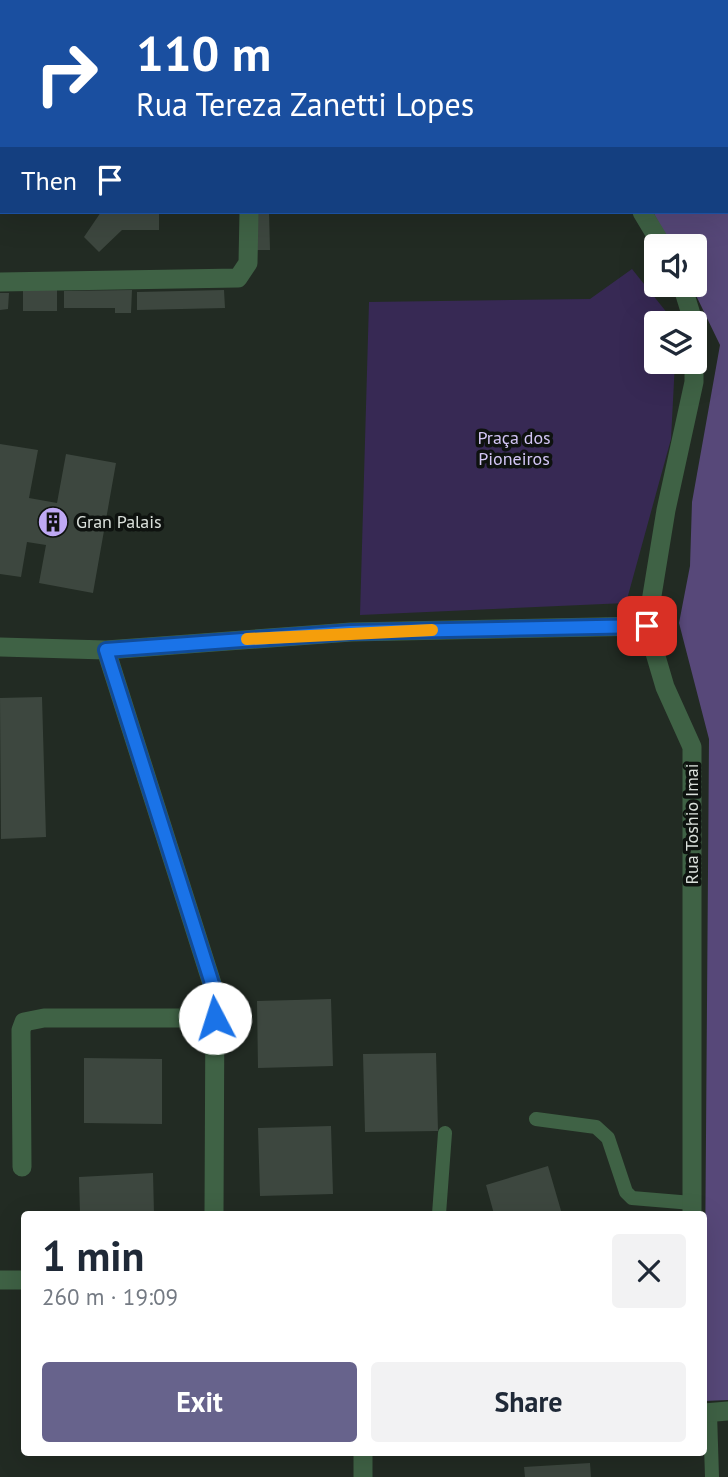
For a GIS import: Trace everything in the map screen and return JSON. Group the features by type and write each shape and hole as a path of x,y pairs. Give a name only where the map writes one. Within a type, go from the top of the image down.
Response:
{"street":[{"path":"0,282 238,278 248,263 249,214"},
{"path":"643,214 655,234"},
{"name":"Rua Toshio Imai","path":"692,1209 692,747 665,687 647,626 673,472 694,374"},
{"path":"0,647 106,650 351,632 647,626"},
{"path":"106,650 215,993 214,1211"},
{"path":"22,1167 21,1030 24,1022 44,1018 215,1018"},
{"path":"0,1280 21,1280"},
{"path":"363,1456 363,1477"}],"lane":[{"path":"536,1119 596,1126 608,1138 626,1192 632,1198 692,1209"},
{"path":"439,1211 445,1133"},
{"path":"712,1477 714,1412"}],"green space":[{"name":"Praça dos Pioneiros","path":"632,269 644,284 644,297 654,297 666,311 644,311 644,374 674,374 671,439 626,603 360,615 369,302 590,299"}],"shaded area":[{"path":"654,214 728,214 728,1400 707,1401 705,1211 709,739 679,623 690,566 692,502 720,345 707,318 707,311 704,311 697,297 707,297 707,234 665,234"}],"building":[{"path":"100,214 159,214 159,230 122,230 99,252 84,237"},
{"path":"253,214 269,214 270,250 254,250"},
{"path":"23,290 57,290 57,311 23,311"},
{"path":"132,290 131,313 115,313 115,308 64,308 64,291"},
{"path":"224,290 225,308 137,310 137,292"},
{"path":"0,293 9,293 8,309 0,310"},
{"name":"Gran Palais","path":"0,444 38,450 29,498 57,503 66,454 116,463 93,593 39,583 46,545 27,542 21,577 0,574"},
{"path":"42,697 46,837 1,839 0,698"},
{"path":"331,999 333,1066 258,1068 257,1001"},
{"path":"436,1053 438,1131 365,1132 363,1054"},
{"path":"84,1058 162,1059 162,1124 84,1123"},
{"path":"331,1126 333,1194 260,1196 258,1128"},
{"path":"548,1166 561,1211 493,1211 486,1185"},
{"path":"153,1173 154,1211 80,1211 79,1177"},
{"path":"590,1463 591,1477 525,1477 524,1467"}],"slow traffic":[{"path":"247,639 432,630"}],"place":[{"name":"Gran Palais","path":"53,522"}],"route":[{"path":"215,1018 215,993 106,650 351,632 647,626"}]}
